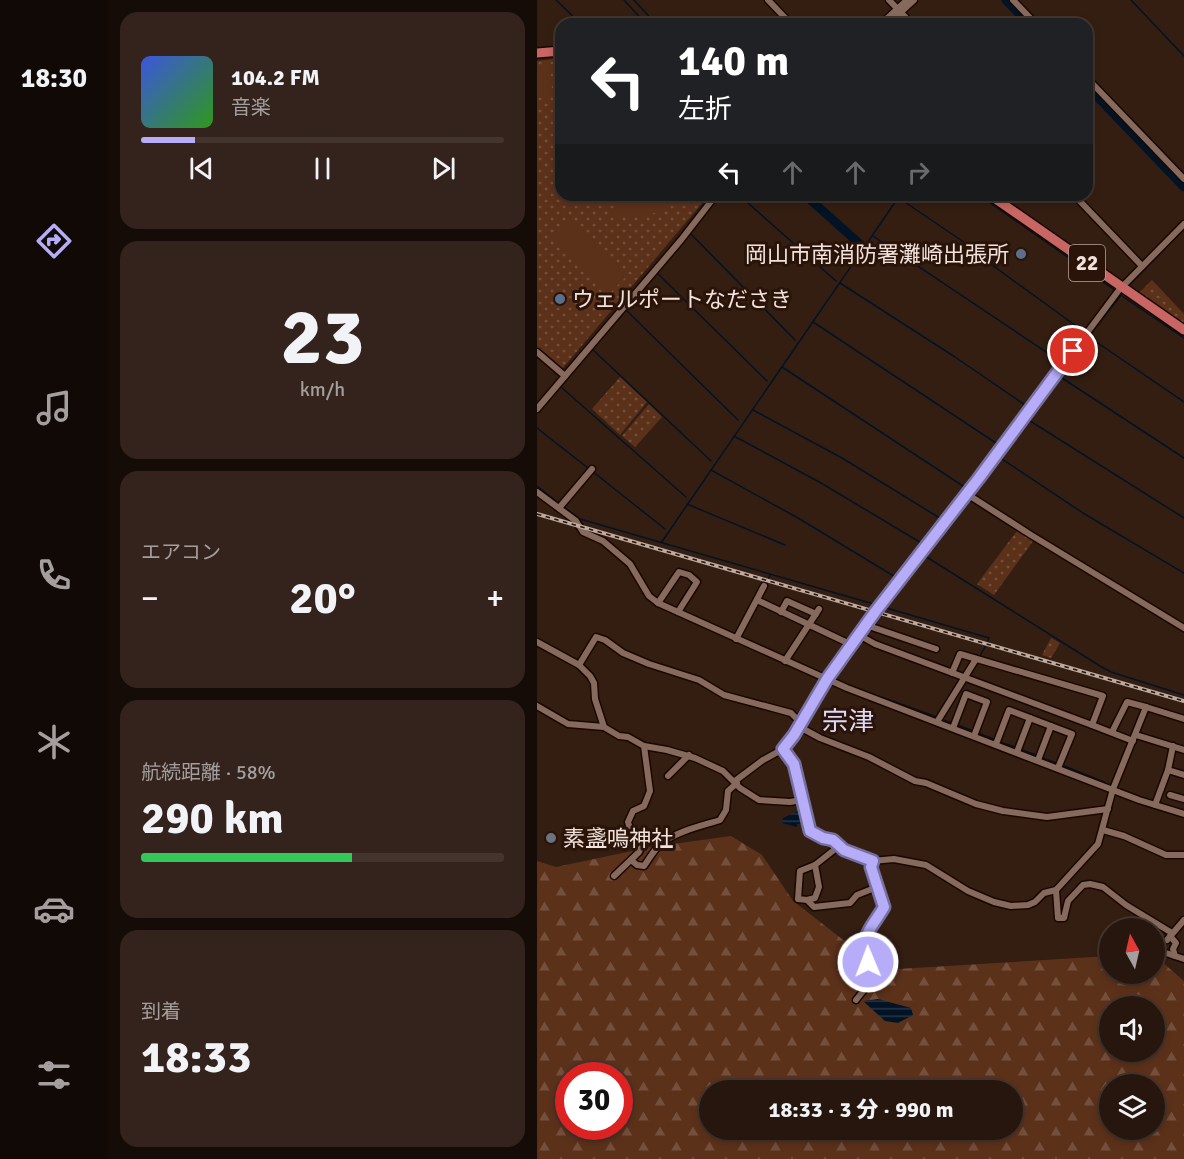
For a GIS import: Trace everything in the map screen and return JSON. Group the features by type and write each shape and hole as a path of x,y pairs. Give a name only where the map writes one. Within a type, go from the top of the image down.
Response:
{"main road":[{"path":"537,53 555,52"},
{"name":"22","path":"998,201 1118,291 1184,330"}],"street":[{"path":"768,0 785,18"},
{"path":"889,0 906,18"},
{"path":"893,18 907,0"},
{"path":"889,18 914,0"},
{"path":"1013,0 1030,18"},
{"path":"1093,84 1184,179"},
{"path":"537,409 681,240 710,201"},
{"path":"1080,201 1142,266"},
{"path":"631,860 636,865 644,866 657,848 671,838 693,828 720,820 726,810 728,791 763,760 783,749 794,735 827,679 969,495 1118,291 1184,224"},
{"path":"537,352 565,376"},
{"path":"560,506 591,470"},
{"path":"537,492 560,506 576,521 582,532 603,542 630,564 649,596 658,603 827,679 997,741 1113,789 1184,814"},
{"path":"969,495 1184,628"},
{"path":"658,603 679,572 689,575 697,582 678,612"},
{"path":"736,639 764,586"},
{"path":"757,600 852,645"},
{"path":"781,612 787,601 818,612 785,661"},
{"path":"868,626 936,649"},
{"path":"579,665 596,637 605,640 623,653 699,680 725,695 791,713 799,724 820,738 869,757 915,781 926,783 976,804 1003,811 1047,817 1108,809"},
{"path":"860,637 1077,722 1184,750"},
{"path":"537,642 579,665 594,683 595,699 604,727"},
{"path":"952,673 960,654 1103,696 1092,725"},
{"path":"938,719 978,658"},
{"path":"954,725 966,694 987,702 975,733"},
{"path":"997,741 1013,698"},
{"path":"1112,732 1127,702 1184,719"},
{"path":"537,706 551,712 568,724 604,727 644,746 689,755 723,771 759,800 790,802 802,800"},
{"path":"783,749 794,764 810,831 833,840 844,850 873,861 894,859 926,865 980,898 1011,906 1028,905 1044,893 1056,890 1098,844 1113,789 1146,707"},
{"path":"1009,710 1072,734"},
{"path":"1018,750 1030,718"},
{"path":"1059,766 1077,722"},
{"path":"1039,758 1051,726"},
{"path":"614,876 639,852 643,842 643,838 630,829 628,822 633,811 644,806 650,791 644,746"},
{"path":"1155,805 1168,770 1173,746"},
{"path":"668,776 689,755"},
{"path":"1168,770 1184,775"},
{"path":"1170,795 1184,799"},
{"path":"1103,830 1124,836 1167,855 1184,855"},
{"path":"815,865 819,887 815,898 798,899 799,871 815,865 839,846"},
{"path":"856,1000 868,985 868,962 864,946 872,924 884,907 871,867 873,861"},
{"path":"1056,890 1058,918 1064,918 1068,901 1083,885 1097,884 1103,887 1169,936 1176,943 1173,949 1175,956"},
{"path":"807,900 814,907 850,903 857,895 877,887"},
{"path":"1169,936 1184,920"},
{"path":"1165,953 1184,958"}],"green space":[{"path":"555,59 555,201 704,201 562,369 537,349 537,61"},
{"path":"549,66 553,96 537,98 537,68"},
{"path":"614,201 669,201 670,211 616,218"},
{"path":"571,222 597,248 581,265 554,238"},
{"path":"600,250 627,276 610,293 583,267"},
{"path":"1152,280 1184,314 1184,325 1138,294"},
{"path":"620,377 647,402 620,435 592,409"},
{"path":"649,404 662,417 635,447 622,436"},
{"path":"1017,531 1033,541 994,595 977,584"},
{"path":"1051,638 1060,643 1051,658 1042,655"},
{"path":"731,836 762,855 793,901 882,970 1099,957 1099,984 1165,984 1165,965 1184,981 1184,1159 537,1159 537,861 556,867 651,847"}],"water":[{"path":"802,809 805,823 797,824 797,827 782,823 783,818"},
{"path":"878,999 911,1008 913,1015 898,1023 885,1021 863,1001"}],"waterway":[{"path":"556,0 575,18"},
{"path":"624,0 640,18"},
{"path":"634,0 650,18"},
{"path":"1006,0 1023,18"},
{"path":"1131,0 1184,56"},
{"path":"1093,92 1184,187"},
{"path":"746,201 836,281"},
{"path":"812,201 861,245"},
{"path":"661,543 896,201"},
{"path":"903,201 968,245 974,252 1083,331"},
{"path":"988,201 1116,291"},
{"path":"1131,283 1184,229"},
{"path":"690,233 795,340"},
{"path":"873,236 1061,362"},
{"path":"567,369 668,251"},
{"path":"657,273 767,381"},
{"path":"840,283 1028,407"},
{"path":"1072,358 1121,295"},
{"path":"1122,296 1184,338"},
{"path":"626,310 738,420"},
{"path":"813,322 999,445"},
{"path":"1089,337 1184,402"},
{"path":"592,349 711,461"},
{"path":"782,367 966,488"},
{"path":"1059,376 1184,458"},
{"path":"537,404 559,378"},
{"path":"561,387 686,497"},
{"path":"753,410 842,458 943,520"},
{"path":"1027,419 1184,518"},
{"path":"537,428 588,468"},
{"path":"734,436 821,483 923,544"},
{"path":"999,457 1083,513 1184,573"},
{"path":"711,470 798,518 897,578"},
{"path":"592,471 665,529"},
{"path":"971,493 985,475"},
{"path":"537,486 560,504"},
{"path":"880,612 969,496"},
{"path":"968,499 1012,527"},
{"path":"687,504 785,545"},
{"path":"564,507 580,519 877,605"},
{"path":"1047,548 1184,632"},
{"path":"925,556 1111,672 1184,695"},
{"path":"766,585 770,575"},
{"path":"883,607 989,638 987,643"},
{"path":"871,625 878,615"},
{"path":"843,661 858,640"},
{"path":"859,640 869,644"},
{"path":"979,658 986,645"},
{"path":"881,697 937,717"},
{"path":"941,719 954,724"},
{"path":"1077,723 1095,730"},
{"path":"958,725 973,731"},
{"path":"978,733 996,740"},
{"path":"1000,742 1015,747"},
{"path":"1020,749 1038,756"},
{"path":"1042,758 1057,763"},
{"path":"1062,765 1104,782"},
{"path":"1117,788 1134,795"}],"railway":[{"path":"537,514 1184,701"}],"place":[{"name":"岡山市南消防署灘崎出張所","path":"1021,254"},
{"name":"ウェルポートなださき","path":"560,299"},
{"name":"素盞嗚神社","path":"551,838"}],"district":[{"name":"宗津","path":"848,721"}],"route":[{"path":"868,962 864,946 874,919 884,907 871,867 873,861 844,850 833,840 810,831 794,764 783,749 794,735 827,679 875,612 979,478 1073,351"}]}
